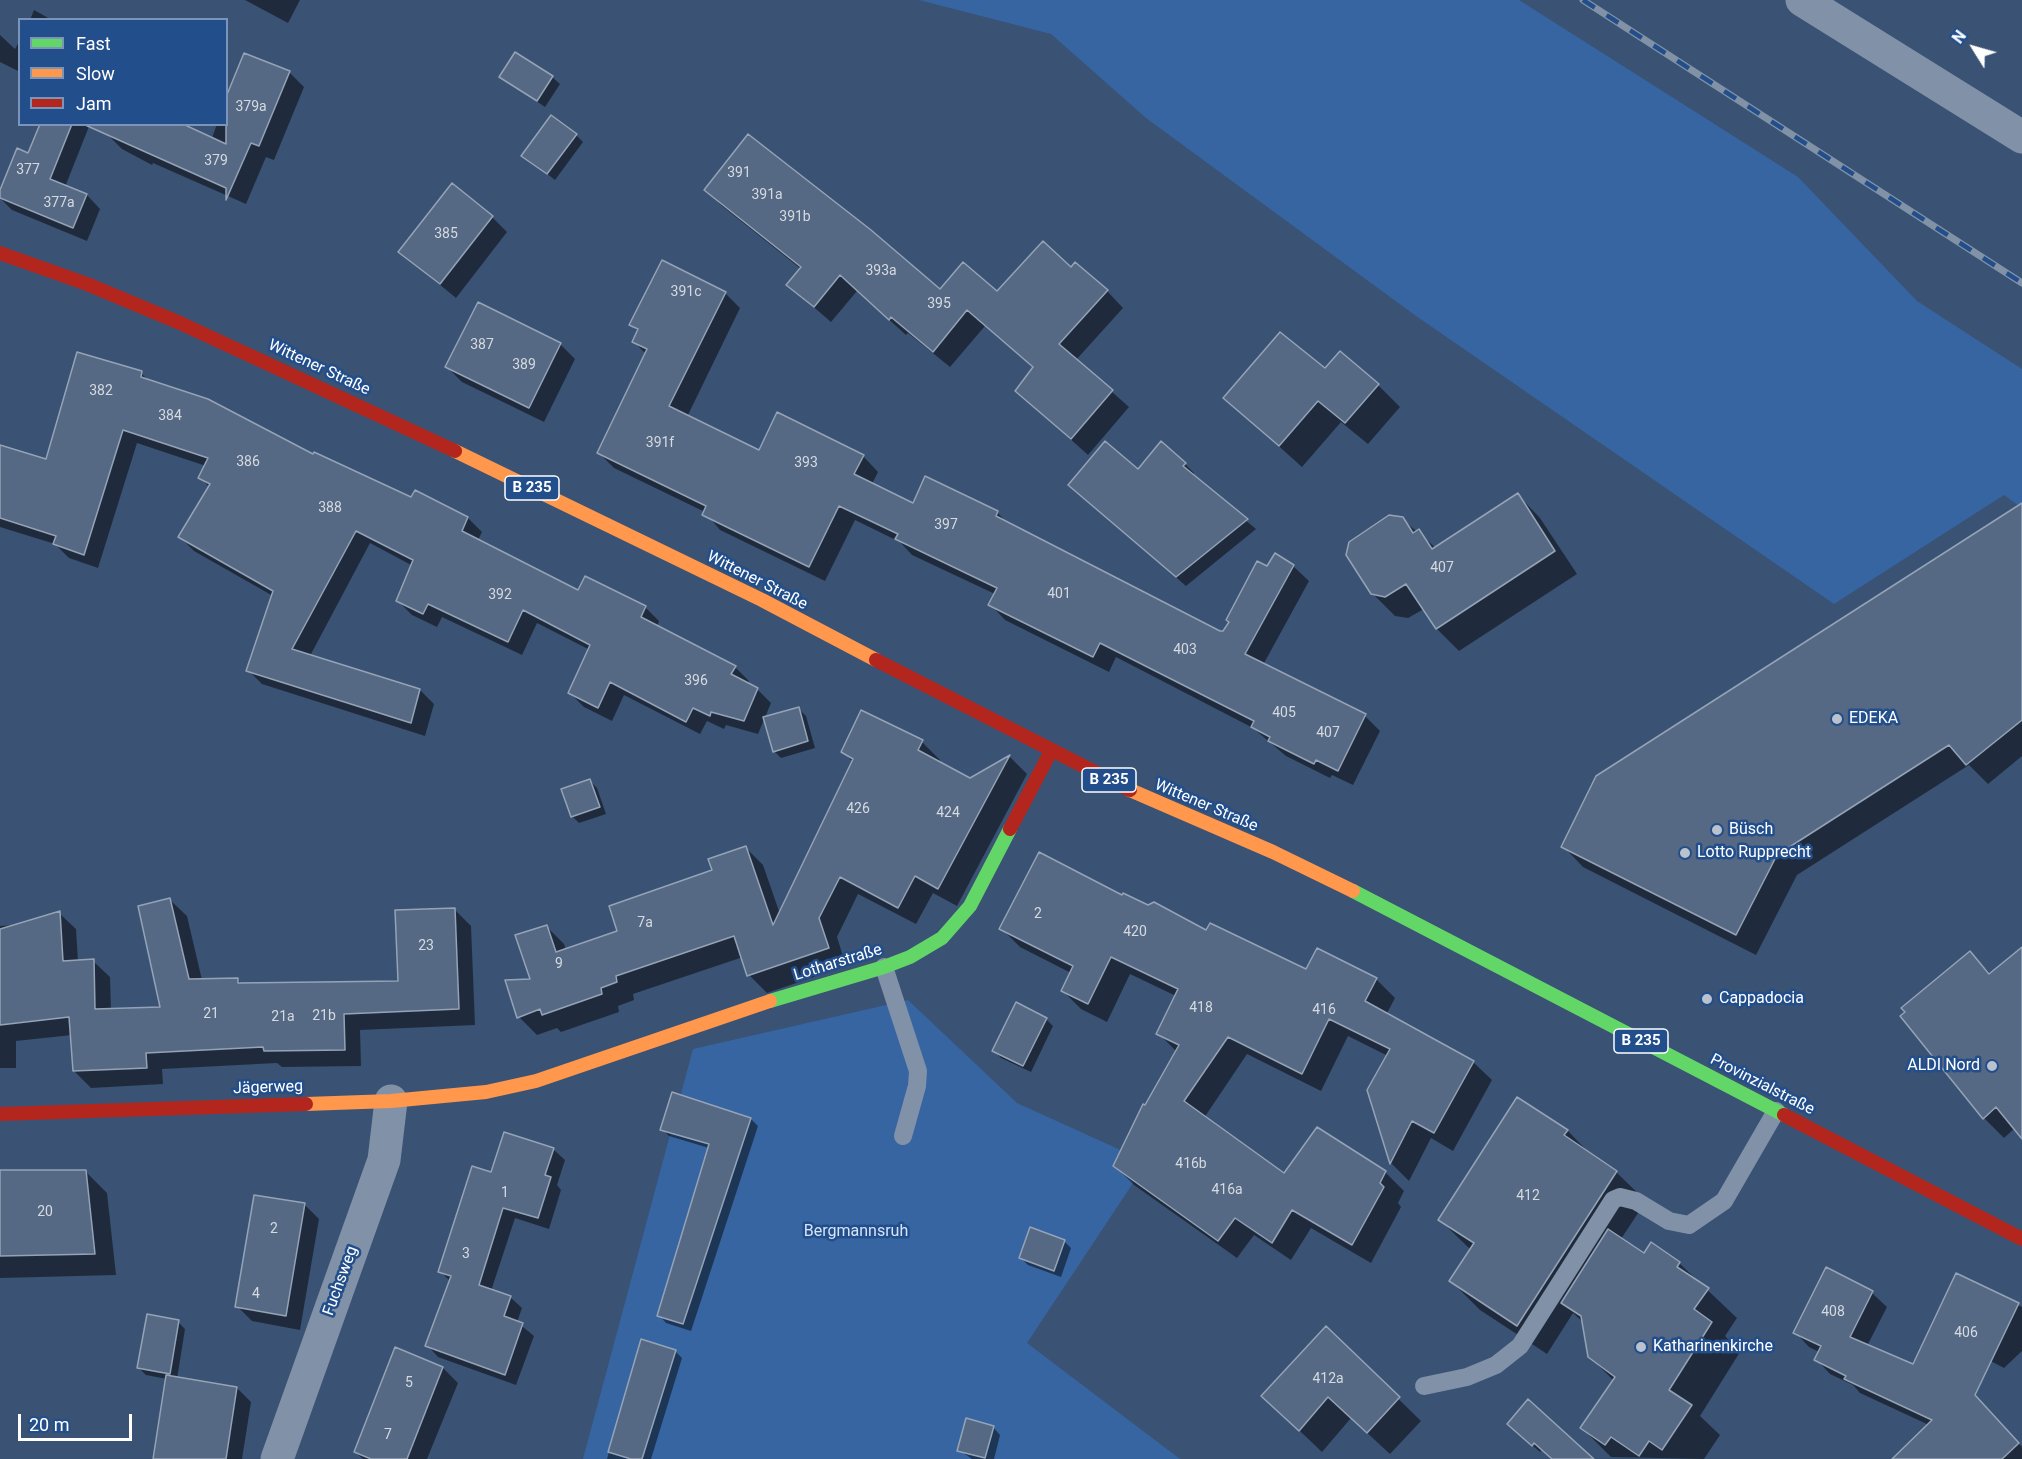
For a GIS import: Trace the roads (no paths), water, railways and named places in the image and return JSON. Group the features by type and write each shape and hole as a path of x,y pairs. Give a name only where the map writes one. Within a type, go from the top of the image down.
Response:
{"main road":[{"name":"Wittener Straße","path":"0,253 98,288 339,394 762,600 1051,751 1168,808 1272,852 1487,962"},
{"name":"Lotharstraße","path":"536,1081 740,1010 884,967 910,957 942,939 970,906 1051,751"},
{"name":"Provinzialstraße","path":"1487,962 2022,1239"},
{"name":"Jägerweg","path":"0,1114 391,1101 486,1092 536,1081"}],"street":[{"path":"1802,0 2022,137"},
{"name":"Fuchsweg","path":"277,1459 384,1160 391,1101"}],"lane":[{"path":"884,967 918,1071 917,1086 903,1136"},
{"path":"1424,1386 1467,1377 1496,1365 1520,1346 1613,1200 1620,1197 1636,1201 1669,1221 1689,1225 1724,1201 1776,1111"}],"railway":[{"path":"1583,0 2022,283"}],"place":[{"name":"EDEKA","path":"1837,719"},
{"name":"Büsch","path":"1717,830"},
{"name":"Lotto Rupprecht","path":"1685,853"},
{"name":"Cappadocia","path":"1707,999"},
{"name":"ALDI Nord","path":"1992,1066"},
{"name":"Katharinenkirche","path":"1641,1347"}],"park label":[{"name":"Bergmannsruh","path":"856,1232"}]}
